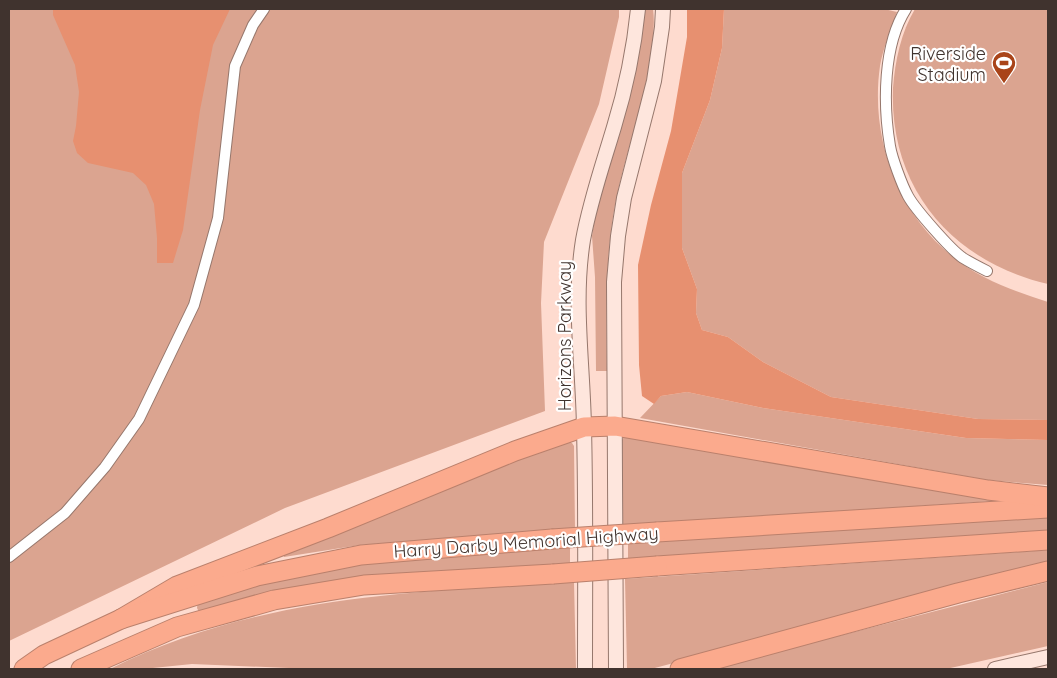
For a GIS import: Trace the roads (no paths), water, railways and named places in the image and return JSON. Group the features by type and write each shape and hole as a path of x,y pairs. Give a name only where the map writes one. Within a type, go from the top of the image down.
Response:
{"highway":[{"path":"121,619 177,586 328,528 516,450 584,427 614,426 988,490 1048,496"},
{"name":"Harry Darby Memorial Highway","path":"24,669 44,655 121,619 257,576 361,555 552,539 1048,508"},
{"name":"Harry Darby Memorial Highway","path":"81,669 176,627 274,600 364,585 1048,540"},
{"path":"680,669 958,593 1048,571"}],"main road":[{"name":"Horizons Parkway","path":"585,669 584,427 579,331 579,285 583,240 593,196 626,81 636,32 638,9"},
{"path":"616,669 614,282 624,198 654,81 663,9"},
{"path":"995,669 1048,657"}],"street":[{"path":"9,557 65,513 105,466 139,419 194,305 218,218 235,66 253,25 264,9"},
{"path":"906,9 901,17 888,58 885,102 890,148 908,197 962,258 987,271"}],"place":[{"name":"Riverside Stadium","path":"1004,84"}]}
